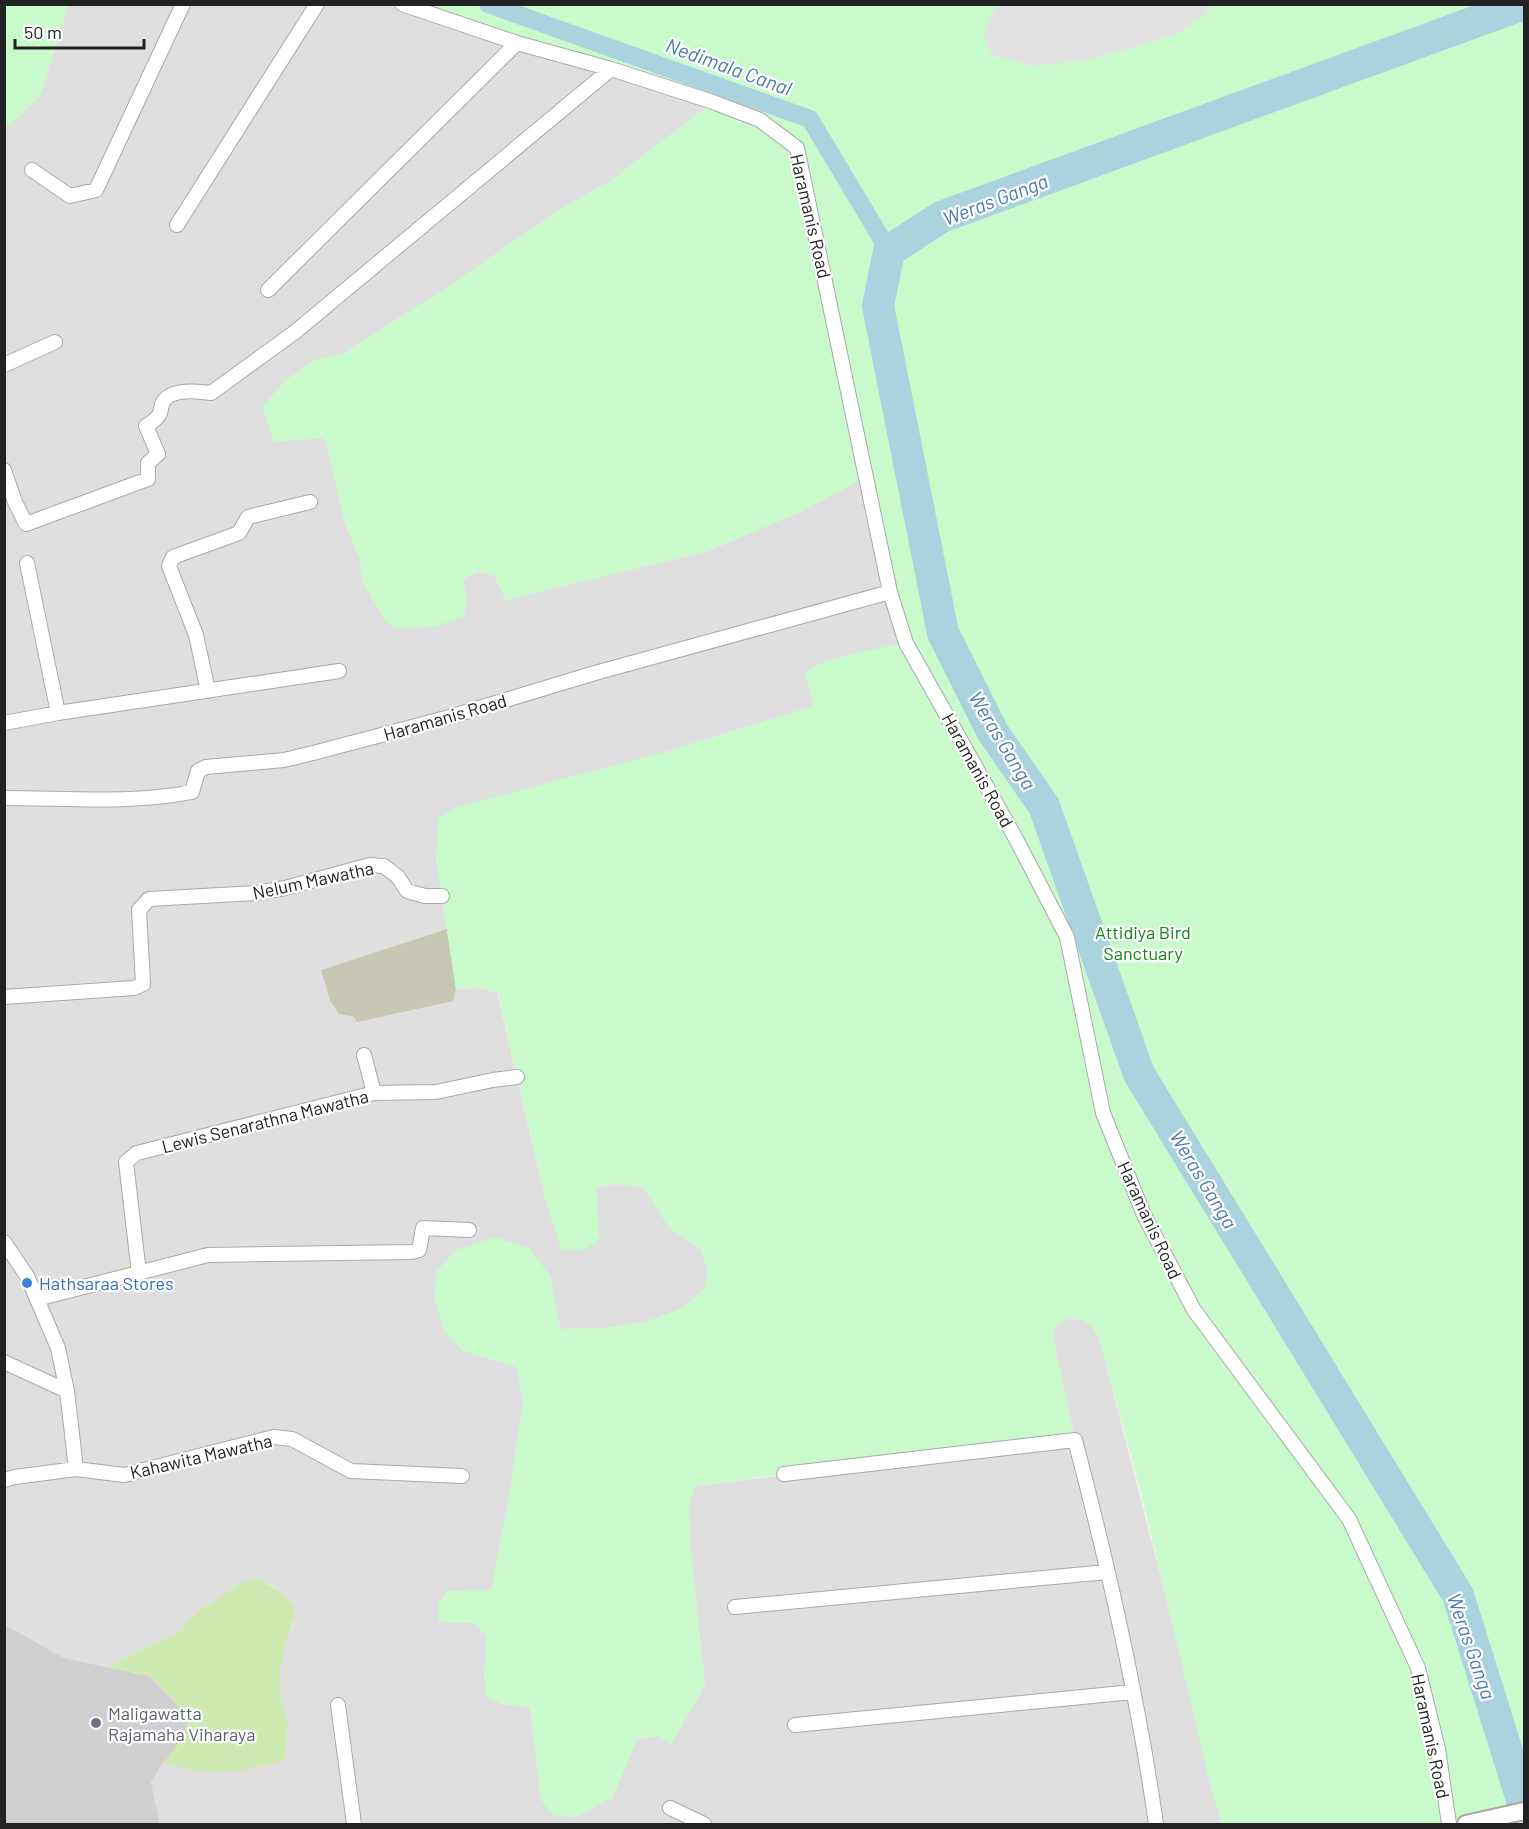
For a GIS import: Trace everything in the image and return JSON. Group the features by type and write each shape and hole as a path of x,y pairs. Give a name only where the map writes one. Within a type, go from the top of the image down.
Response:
{"street":[{"path":"32,170 70,196 96,190 183,4"},
{"path":"177,225 317,4"},
{"name":"Haramanis Road","path":"402,4 517,43 611,69 712,102 760,120 797,148 890,592 906,643 1015,837 1067,937 1103,1113 1144,1215 1194,1310 1349,1519 1413,1657 1418,1668 1438,1749 1449,1824"},
{"path":"268,290 517,43"},
{"path":"4,470 15,502 26,524 148,478 148,463 158,454 146,426 160,414 161,406 166,399 178,393 211,393 295,332 611,69"},
{"path":"4,365 55,342"},
{"path":"208,691 196,635 169,566 173,557 239,533 248,517 310,502"},
{"path":"27,563 58,713"},
{"name":"Haramanis Road","path":"4,798 138,799 192,792 198,771 206,766 284,760 313,753 446,718 595,673 890,592"},
{"path":"4,723 339,670"},
{"name":"Nelum Mawatha","path":"4,997 134,988 143,984 139,910 149,899 257,893 285,888 370,865 384,866 398,877 407,891 425,896 442,896"},
{"path":"364,1055 374,1093"},
{"name":"Lewis Senarathna Mawatha","path":"139,1273 126,1162 137,1153 374,1093 436,1092 517,1077"},
{"path":"37,1299 208,1256 411,1252 419,1250 423,1228 470,1230"},
{"path":"4,1242 27,1276 58,1348 67,1391 76,1469"},
{"path":"4,1362 67,1391"},
{"name":"Kahawita Mawatha","path":"4,1480 76,1469 124,1475 274,1437 292,1439 351,1471 462,1476"},
{"path":"784,1474 1075,1440 1133,1692 1150,1778 1156,1824"},
{"path":"735,1607 1107,1572"},
{"path":"795,1725 1133,1692"},
{"path":"338,1705 354,1824"},
{"path":"670,1808 704,1824"},
{"path":"1466,1824 1524,1810"}],"shaded area":[{"path":"68,4 402,5 713,102 609,182 560,209 451,285 344,353 314,361 325,438 345,523 360,559 362,581 467,600 463,579 478,572 494,575 506,600 708,551 800,512 866,477 906,643 833,659 805,673 814,706 665,752 436,859 447,929 321,970 330,1002 339,1014 354,1017 452,1001 456,989 478,988 497,992 553,1224 599,1241 596,1188 616,1184 643,1187 669,1227 701,1249 708,1269 705,1288 683,1308 646,1322 605,1328 560,1329 550,1276 464,1351 517,1367 523,1403 509,1497 491,1591 448,1591 439,1622 475,1623 487,1636 484,1677 503,1704 530,1707 541,1800 612,1798 637,1739 657,1736 671,1744 705,1685 690,1544 689,1505 695,1486 1075,1440 1053,1337 1054,1329 1060,1321 1070,1318 1082,1320 1092,1326 1099,1337 1224,1824 160,1824 151,1782 163,1763 194,1770 285,1759 288,1723 281,1699 280,1673 285,1645 293,1624 293,1605 268,1583 239,1583 199,1611 174,1636 148,1646 107,1667 64,1658 5,1624 4,125 11,124 41,94"},
{"path":"1001,5 1213,5 1204,16 1172,36 1092,59 1036,66 992,56 983,33 995,8"},
{"path":"447,929 456,989 453,1001 357,1022 354,1017 339,1014 330,1001 321,970"},
{"name":"Maligawatta Rajamaha Viharaya","path":"4,1624 64,1658 149,1676 189,1716 186,1730 177,1748 163,1763 151,1782 160,1824 5,1824"}],"green space":[{"path":"4,5 68,5 41,94 11,124 5,125"},
{"name":"Attidiya Bird Sanctuary","path":"402,5 1001,5 995,8 1204,16 1213,5 1524,5 1524,1824 1222,1824 1210,1784 1143,1500 1099,1337 1090,1325 1072,1318 1058,1325 1053,1337 1075,1440 695,1486 689,1505 690,1544 705,1685 671,1744 657,1736 637,1739 612,1798 577,1817 553,1815 541,1800 530,1707 503,1704 486,1697 484,1677 487,1636 475,1623 439,1622 438,1604 447,1591 491,1590 509,1497 523,1403 517,1367 463,1351 444,1331 434,1297 437,1271 456,1250 496,1237 529,1248 550,1276 560,1329 605,1328 646,1322 682,1308 705,1288 708,1269 701,1249 669,1227 643,1187 616,1184 596,1188 599,1241 582,1250 561,1249 545,1198 498,992 478,988 456,989 436,859 438,818 457,807 665,752 814,706 805,673 813,667 838,658 906,643 866,477 800,512 708,551 506,600 494,575 478,572 463,579 467,600 465,616 434,627 395,628 386,622 362,581 360,559 345,523 325,438 274,442 262,407 285,381 314,360 344,353 451,285 560,209 609,182 712,102"},
{"path":"260,1579 282,1593 293,1605 295,1615 285,1645 280,1673 281,1699 288,1723 285,1759 268,1765 228,1772 198,1771 163,1763 179,1742 189,1716 149,1676 107,1667 148,1646 174,1636 199,1611 239,1583"}],"waterway":[{"name":"Nedimala Canal","path":"488,4 810,119 889,251"},
{"name":"Weras Ganga","path":"1524,4 941,217 889,251 878,306 943,633 992,731 1044,806 1139,1074 1458,1595 1524,1806"}],"place":[{"name":"Hathsaraa Stores","path":"27,1283"},
{"name":"Maligawatta Rajamaha Viharaya","path":"96,1723"}]}
